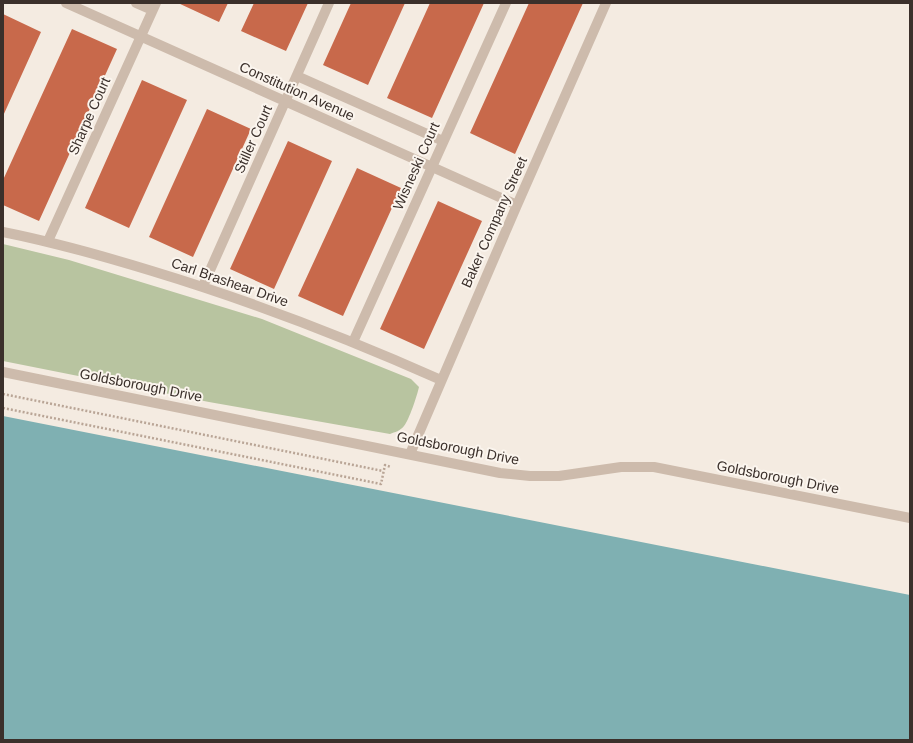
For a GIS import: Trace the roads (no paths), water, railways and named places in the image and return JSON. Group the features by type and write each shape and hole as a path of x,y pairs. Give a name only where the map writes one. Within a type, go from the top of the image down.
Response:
{"street":[{"name":"Constitution Avenue","path":"66,3 517,205"},
{"path":"136,3 154,6"},
{"name":"Stiller Court","path":"203,286 329,3"},
{"name":"Wisneski Court","path":"353,342 506,3"},
{"name":"Baker Company Street","path":"410,454 606,3"},
{"name":"Sharpe Court","path":"48,241 154,6"},
{"path":"297,76 443,141"},
{"name":"Carl Brashear Drive","path":"3,232 48,241 203,286 353,342 441,380"},
{"name":"Goldsborough Drive","path":"3,372 500,472 530,476 559,476 622,467 654,467 910,518"}],"water":[{"path":"3,416 910,595 910,740 3,740"}]}
